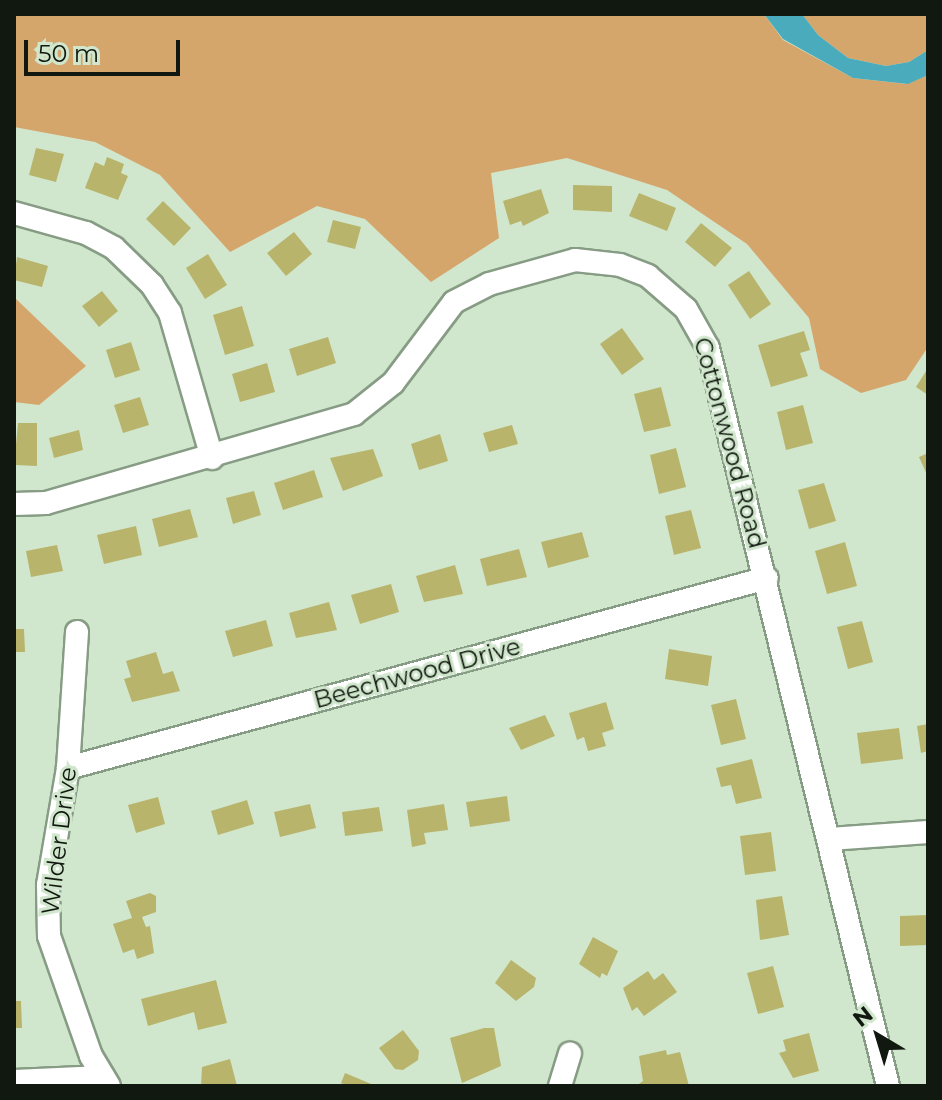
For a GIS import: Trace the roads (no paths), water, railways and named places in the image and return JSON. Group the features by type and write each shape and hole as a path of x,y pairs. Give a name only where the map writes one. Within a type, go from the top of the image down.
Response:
{"street":[{"path":"14,213 86,233 114,248 152,285 170,313 212,458"},
{"name":"Cottonwood Road","path":"14,504 46,503 212,458 354,414 393,383 454,302 478,288 550,264 575,260 620,265 668,291 697,325 708,348 767,578 888,1086"},
{"name":"Beechwood Drive","path":"68,768 767,578"},
{"name":"Wilder Drive","path":"77,632 68,768 48,885 49,936 56,967 106,1082"},
{"path":"830,839 928,832"},
{"path":"560,1086 570,1053"},
{"path":"14,1081 106,1082"}],"water":[{"path":"764,14 802,14 818,35 848,58 886,66 909,62 928,50 928,75 908,84 853,78 783,39"}]}
